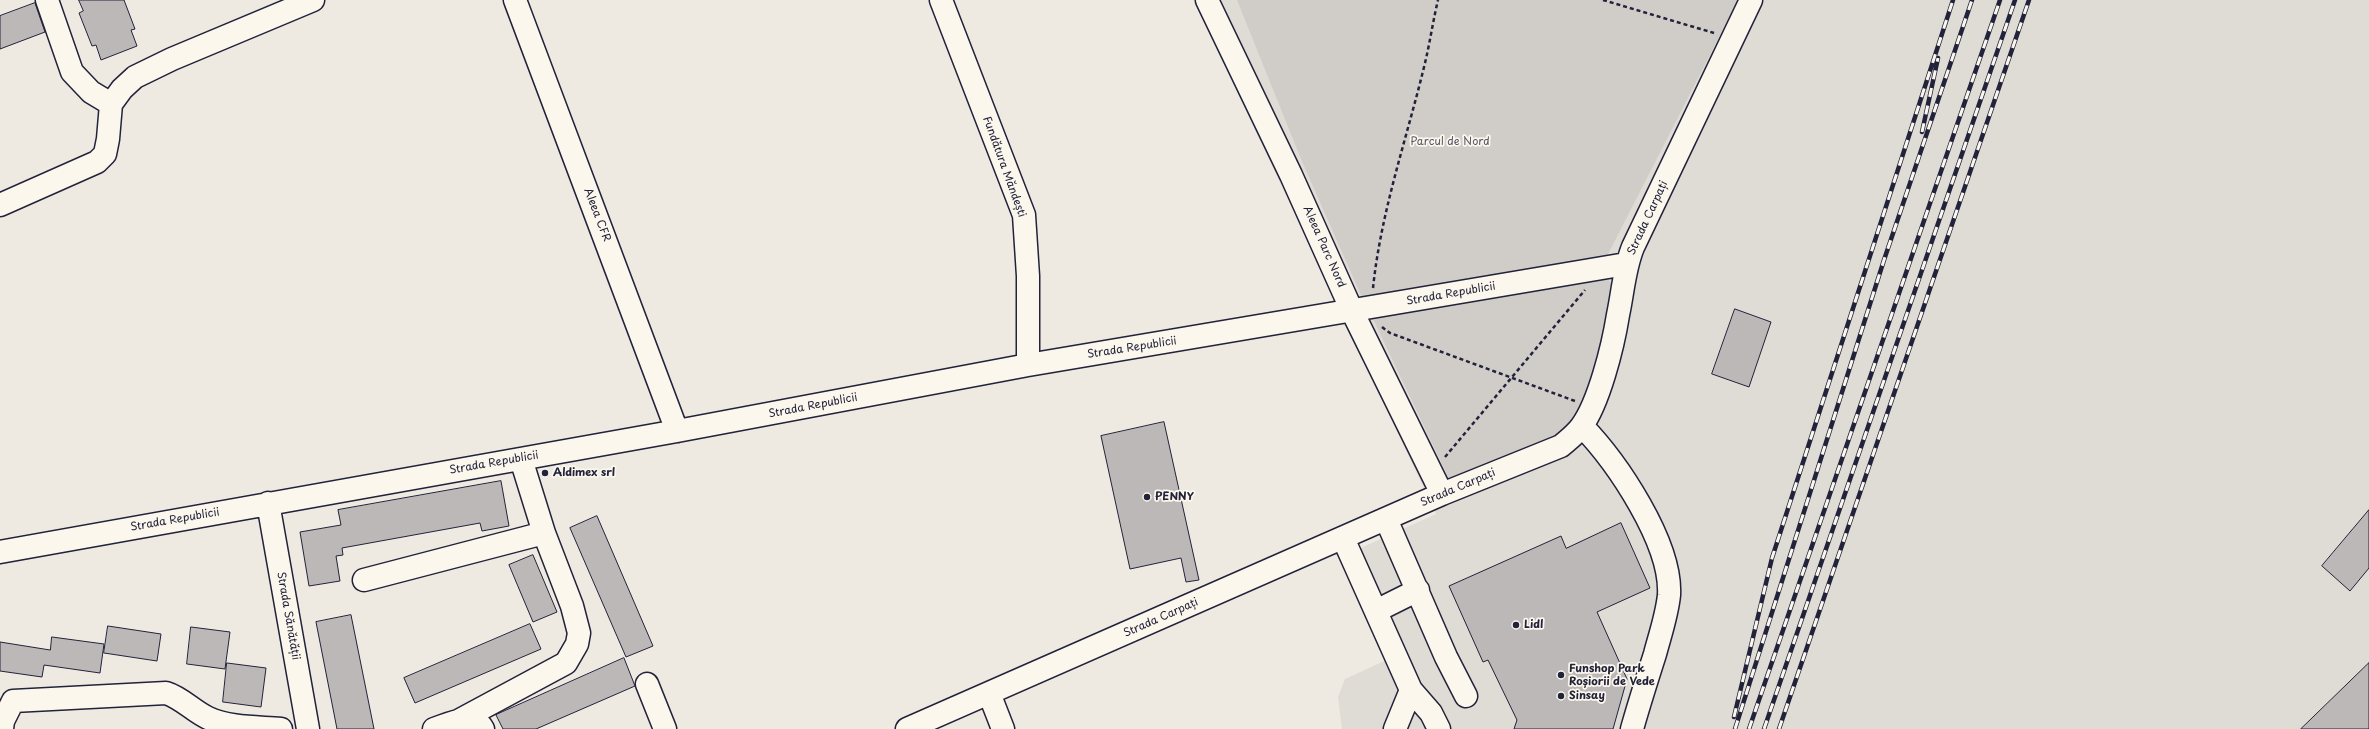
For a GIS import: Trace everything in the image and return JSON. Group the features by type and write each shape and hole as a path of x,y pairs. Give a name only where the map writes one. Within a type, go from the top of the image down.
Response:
{"street":[{"path":"46,0 72,72 91,92 111,104"},
{"path":"0,205 97,162 105,154 111,104 122,89 135,77 151,68 314,0"},
{"name":"Aleea CFR","path":"515,0 677,431"},
{"name":"Fundătura Măndești","path":"941,0 1024,215 1028,276 1028,365"},
{"name":"Aleea Parc Nord","path":"1206,0 1291,175 1361,310 1442,494"},
{"name":"Strada Carpați","path":"907,729 1442,494 1561,446 1582,426 1592,407 1618,316 1626,264 1751,0"},
{"name":"Strada Republicii","path":"0,552 677,431 1028,365 1361,310 1626,264"},
{"path":"1582,426 1598,443 1633,494 1662,550 1668,573 1669,595 1663,625 1632,729"},
{"path":"434,729 460,720 554,670 566,663 573,654 579,633 576,620 544,533 521,459"},
{"name":"Strada Sănătății","path":"268,503 308,729"},
{"path":"1386,519 1446,657 1466,696"},
{"path":"364,580 544,533"},
{"path":"1343,538 1411,690 1431,713 1439,729"},
{"path":"1376,612 1418,590"},
{"path":"647,684 663,728"},
{"path":"1395,729 1411,690"},
{"path":"2,729 3,721 13,701 166,693 176,696 208,718 229,724 281,729"},
{"path":"990,693 1003,729"},
{"path":"460,720 471,720 483,729"}],"path":[{"path":"1438,0 1425,63 1388,201 1375,263 1361,310 1390,333 1592,407"},
{"path":"1603,0 1732,39"},
{"path":"1432,472 1513,378 1604,267"}],"shaded area":[{"path":"1194,0 2369,0 2369,729 1342,729 1338,697 1345,679 1393,657 1354,551 1436,514"}],"green space":[{"name":"Parcul de Nord","path":"1237,0 1738,0 1605,260 1364,302 1301,159"},
{"path":"1606,278 1615,286 1613,313 1585,405 1570,427 1552,442 1451,483 1373,319 1407,311"}],"building":[{"path":"79,0 124,0 135,29 131,30 137,46 101,60 96,45 92,46 79,13 83,11"},
{"path":"35,3 45,32 0,49 0,16"},
{"path":"1735,309 1771,322 1749,387 1712,374"},
{"name":"PENNY","path":"1164,422 1199,580 1186,582 1181,558 1130,569 1101,436"},
{"path":"501,481 509,526 482,531 480,523 342,548 343,555 336,556 340,581 309,586 300,532 341,525 338,510"},
{"path":"2369,510 2369,568 2350,591 2322,566"},
{"path":"597,516 653,646 626,657 570,528"},
{"path":"1621,523 1650,588 1597,612 1627,679 1613,729 1514,729 1517,720 1488,660 1483,662 1449,586 1561,536 1566,548"},
{"path":"533,555 557,612 533,622 509,565"},
{"path":"351,615 374,729 337,729 316,622"},
{"path":"530,624 541,649 415,703 404,678"},
{"path":"108,626 161,634 157,661 104,653"},
{"path":"191,627 230,632 225,669 187,664"},
{"path":"52,637 104,644 100,673 44,665 42,677 0,671 0,642 50,650"},
{"path":"624,658 635,686 536,729 503,729 496,715"},
{"path":"227,663 266,668 261,707 223,702"},
{"path":"2369,663 2369,729 2301,729"}],"railway":[{"path":"1734,717 1772,558 1953,0"},
{"path":"1735,729 1884,260 1972,0"},
{"path":"1749,729 2000,0"},
{"path":"1764,729 2015,0"},
{"path":"1779,729 2029,0"},
{"path":"1922,132 1938,58"}],"place":[{"name":"Aldimex srl","path":"545,473"},
{"name":"PENNY","path":"1147,497"},
{"name":"Lidl","path":"1516,625"},
{"name":"Funshop Park Roșiorii de Vede","path":"1561,675"},
{"name":"Sinsay","path":"1561,696"}]}
